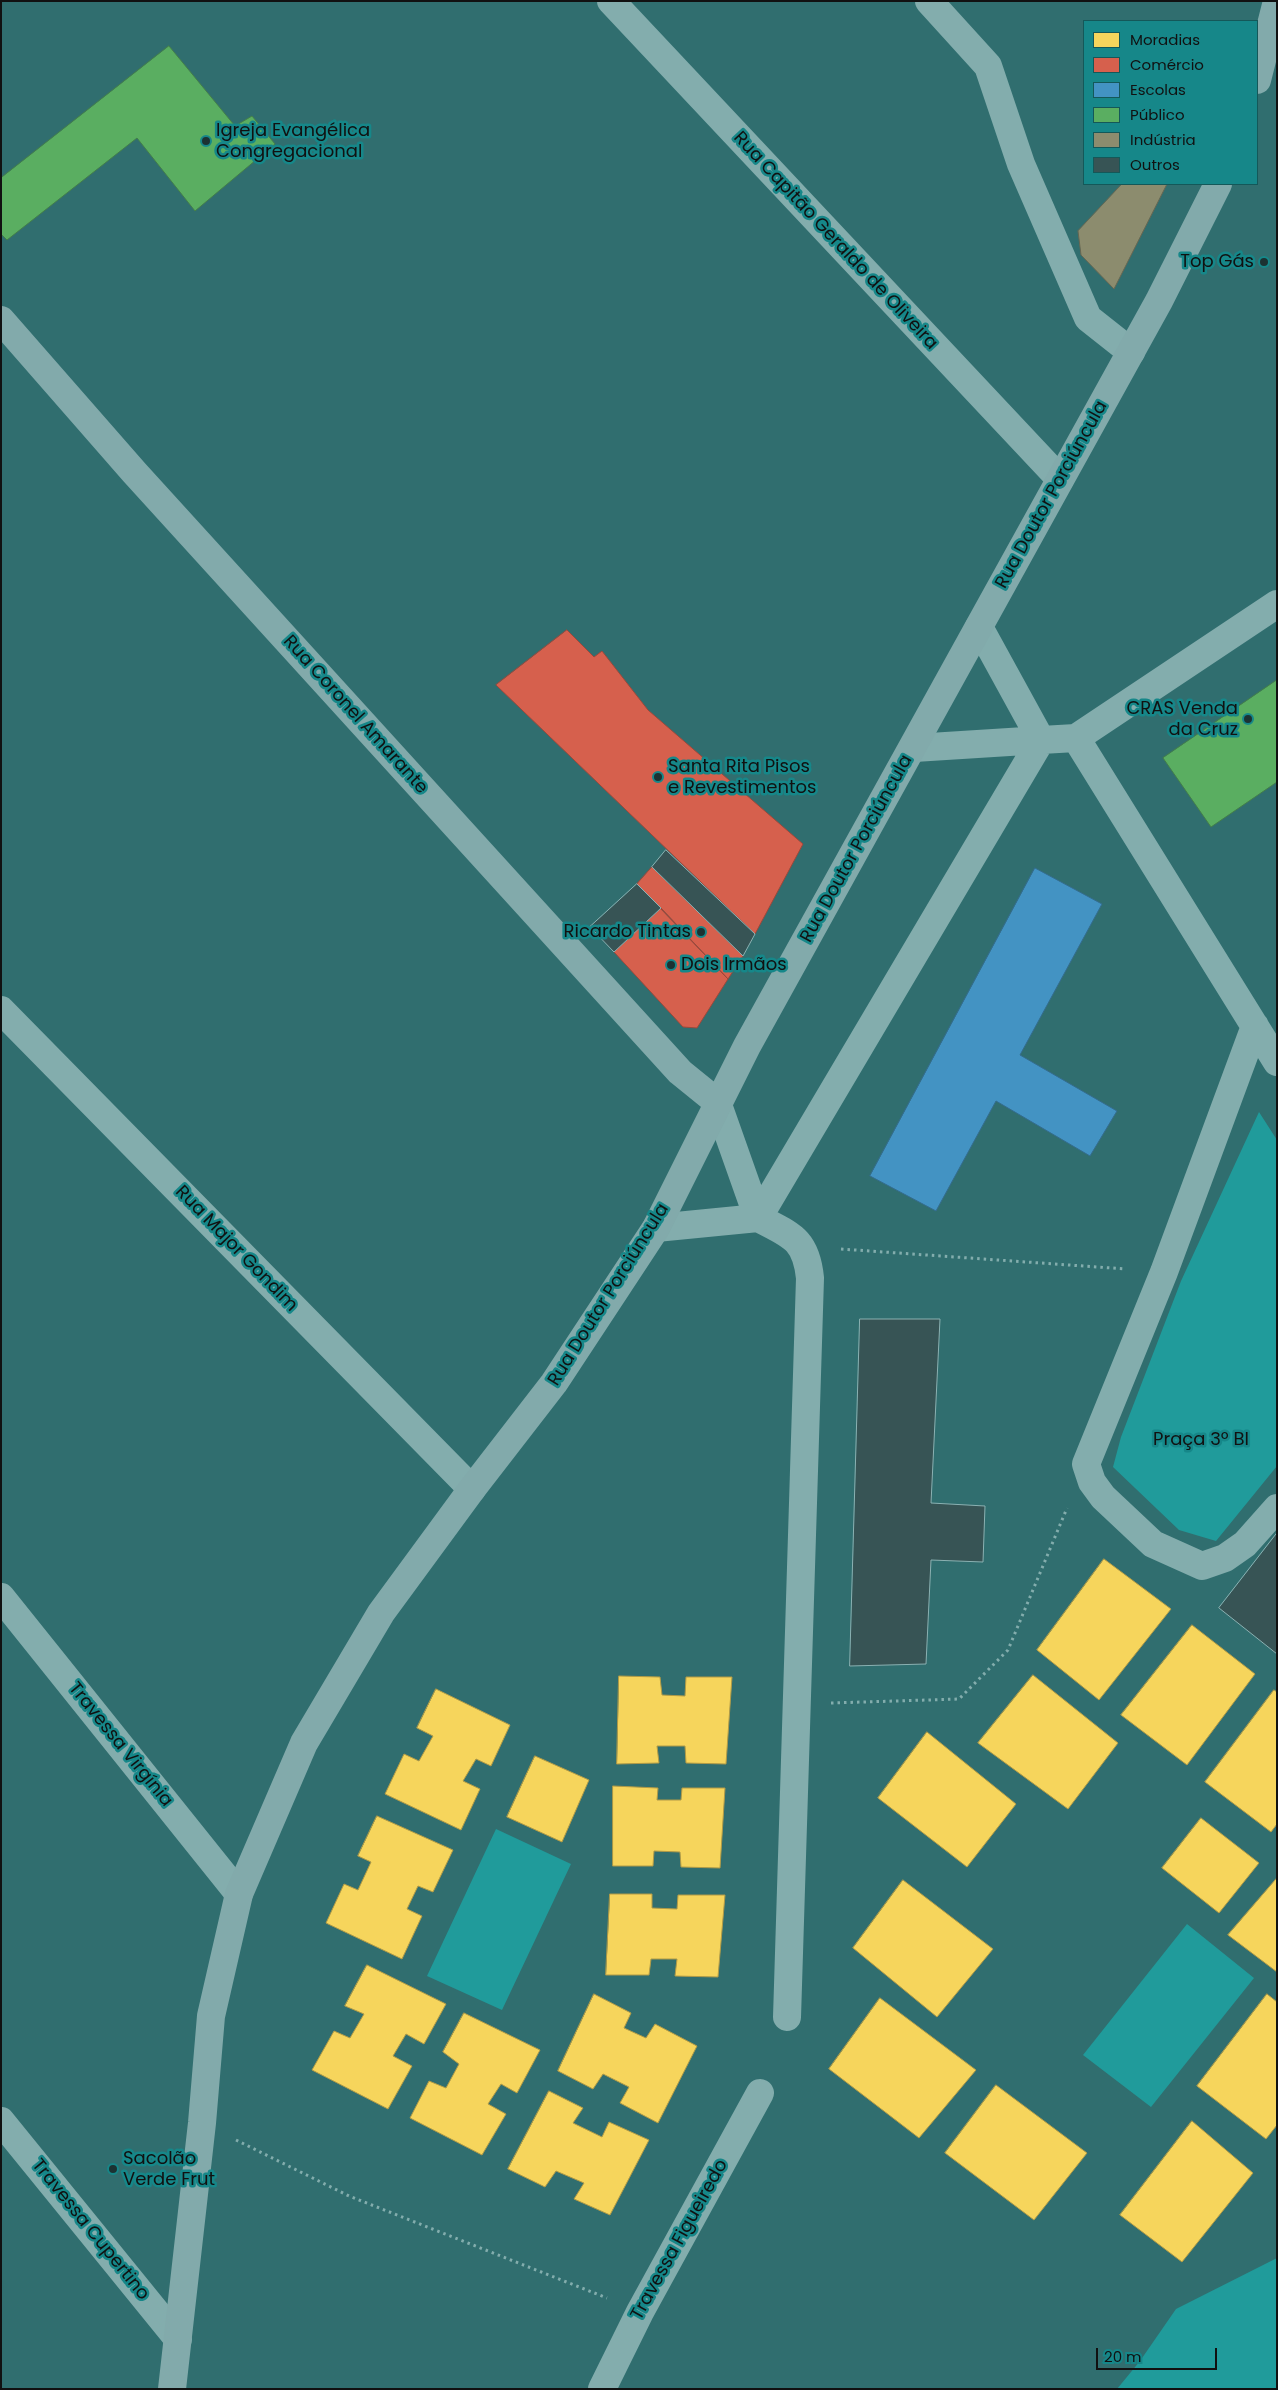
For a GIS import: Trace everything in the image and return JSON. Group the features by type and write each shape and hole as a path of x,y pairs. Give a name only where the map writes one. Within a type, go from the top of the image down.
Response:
{"main road":[{"path":"1258,76 1276,1"},
{"name":"Rua Doutor Porciúncula","path":"172,2389 202,2123 211,2016 239,1894 304,1743 381,1613 472,1489 554,1383 656,1228 717,1102 1159,301 1217,185"},
{"name":"Rua Coronel Amarante","path":"1,320 134,472 680,1072 717,1102"}],"street":[{"name":"Rua Capitão Geraldo de Oliveira","path":"611,1 1060,479"},
{"path":"929,1 988,66 1021,164 1088,318 1131,352"},
{"path":"914,748 1076,738 1277,604"},
{"path":"980,627 1041,740"},
{"path":"1076,738 1277,1062"},
{"path":"758,1218 1041,740"},
{"name":"Rua Major Gondim","path":"1,1010 472,1489"},
{"path":"1255,1026 1164,1272 1086,1464 1092,1482 1102,1497 1154,1544 1202,1566 1225,1558 1245,1544 1277,1508"},
{"path":"717,1102 758,1218"},
{"path":"656,1228 758,1218 794,1237 802,1246 808,1260 810,1278 787,2017"},
{"name":"Travessa Virgínia","path":"1,1597 239,1894"},
{"name":"Travessa Figueiredo","path":"602,2389 640,2312 760,2093"},
{"name":"Travessa Cupertino","path":"1,2121 178,2339"}],"path":[{"path":"802,1246 1164,1272"},
{"path":"798,1704 960,1699 1008,1650 1086,1464"},
{"path":"202,2123 348,2196 640,2312"}],"green space":[{"name":"Praça 3º BI","path":"1259,1112 1277,1140 1277,1466 1216,1541 1179,1530 1113,1467 1121,1437 1181,1281"},
{"path":"496,1829 571,1864 502,2010 427,1976"},
{"path":"1187,1924 1254,1978 1151,2107 1083,2055"},
{"path":"1277,2258 1277,2389 1117,2389 1140,2361 1176,2309"}],"building: Moradias":[{"path":"1104,1559 1171,1609 1099,1700 1037,1650"},
{"path":"1192,1625 1255,1674 1187,1765 1121,1715"},
{"path":"1033,1675 1118,1743 1068,1809 978,1743"},
{"path":"619,1676 660,1677 662,1695 685,1696 686,1677 732,1677 726,1764 686,1763 685,1746 657,1746 659,1763 617,1764"},
{"path":"436,1689 510,1725 491,1766 476,1759 463,1781 480,1789 461,1830 385,1794 404,1754 419,1761 433,1736 417,1728"},
{"path":"1274,1690 1277,1692 1277,1824 1271,1832 1205,1782"},
{"path":"927,1732 1016,1804 967,1867 878,1798"},
{"path":"535,1756 589,1780 562,1842 507,1817"},
{"path":"613,1786 658,1788 657,1800 681,1800 682,1788 725,1788 720,1868 681,1867 680,1852 654,1851 653,1866 613,1866"},
{"path":"377,1816 453,1850 433,1892 418,1886 407,1909 422,1916 402,1959 326,1923 344,1884 358,1890 371,1862 358,1856"},
{"path":"1201,1818 1259,1863 1219,1913 1162,1868"},
{"path":"1277,1878 1277,1972 1228,1935"},
{"path":"903,1880 993,1949 937,2017 853,1948"},
{"path":"610,1894 652,1894 652,1908 677,1909 678,1895 725,1895 718,1977 675,1976 677,1959 651,1959 649,1975 606,1975"},
{"path":"367,1965 446,2004 424,2044 406,2034 393,2056 412,2066 388,2109 312,2070 334,2031 350,2038 364,2014 345,2006"},
{"path":"594,1994 631,2013 624,2028 646,2038 655,2024 697,2046 658,2123 620,2103 629,2087 603,2074 593,2089 558,2071"},
{"path":"1267,1994 1277,2002 1277,2125 1266,2139 1197,2086"},
{"path":"880,1998 976,2070 919,2138 829,2069"},
{"path":"464,2013 540,2050 517,2093 501,2084 488,2104 506,2114 482,2155 410,2118 429,2081 446,2088 459,2064 443,2052"},
{"path":"996,2085 1087,2153 1034,2220 945,2153"},
{"path":"549,2091 583,2108 573,2123 602,2137 609,2122 649,2140 610,2215 574,2199 584,2183 556,2171 545,2187 508,2169"},
{"path":"1192,2121 1253,2173 1182,2262 1120,2215"}],"building: Comércio":[{"name":"Santa Rita Pisos e Revestimentos","path":"567,630 594,657 602,651 648,710 803,844 755,934 496,685"},
{"name":"Ricardo Tintas","path":"652,867 743,956 728,979 637,884"},
{"name":"Dois Irmãos","path":"661,908 728,979 697,1028 683,1027 614,952"}],"building: Escolas":[{"path":"1035,868 1102,904 1020,1055 1117,1111 1090,1156 996,1101 936,1211 870,1176"}],"building: Público":[{"name":"Igreja Evangélica Congregacional","path":"169,46 235,126 252,116 275,144 195,211 137,138 7,240 1,234 1,178"},
{"name":"CRAS Venda da Cruz","path":"1277,680 1277,782 1211,827 1163,758"}],"building: Indústria":[{"path":"1121,185 1166,185 1114,289 1081,255 1078,231"}],"building: Outros":[{"path":"666,850 755,934 743,956 652,867"},
{"path":"637,884 661,908 614,952 590,927"},
{"path":"860,1319 940,1319 931,1503 985,1506 983,1562 931,1560 926,1664 850,1666"},
{"path":"1277,1533 1277,1654 1219,1608"}],"place":[{"name":"Igreja Evangélica Congregacional","path":"206,141"},
{"name":"Top Gás","path":"1264,262"},
{"name":"CRAS Venda da Cruz","path":"1248,719"},
{"name":"Santa Rita Pisos e Revestimentos","path":"658,777"},
{"name":"Ricardo Tintas","path":"701,932"},
{"name":"Dois Irmãos","path":"671,965"},
{"name":"Sacolão Verde Frut","path":"113,2169"}]}
